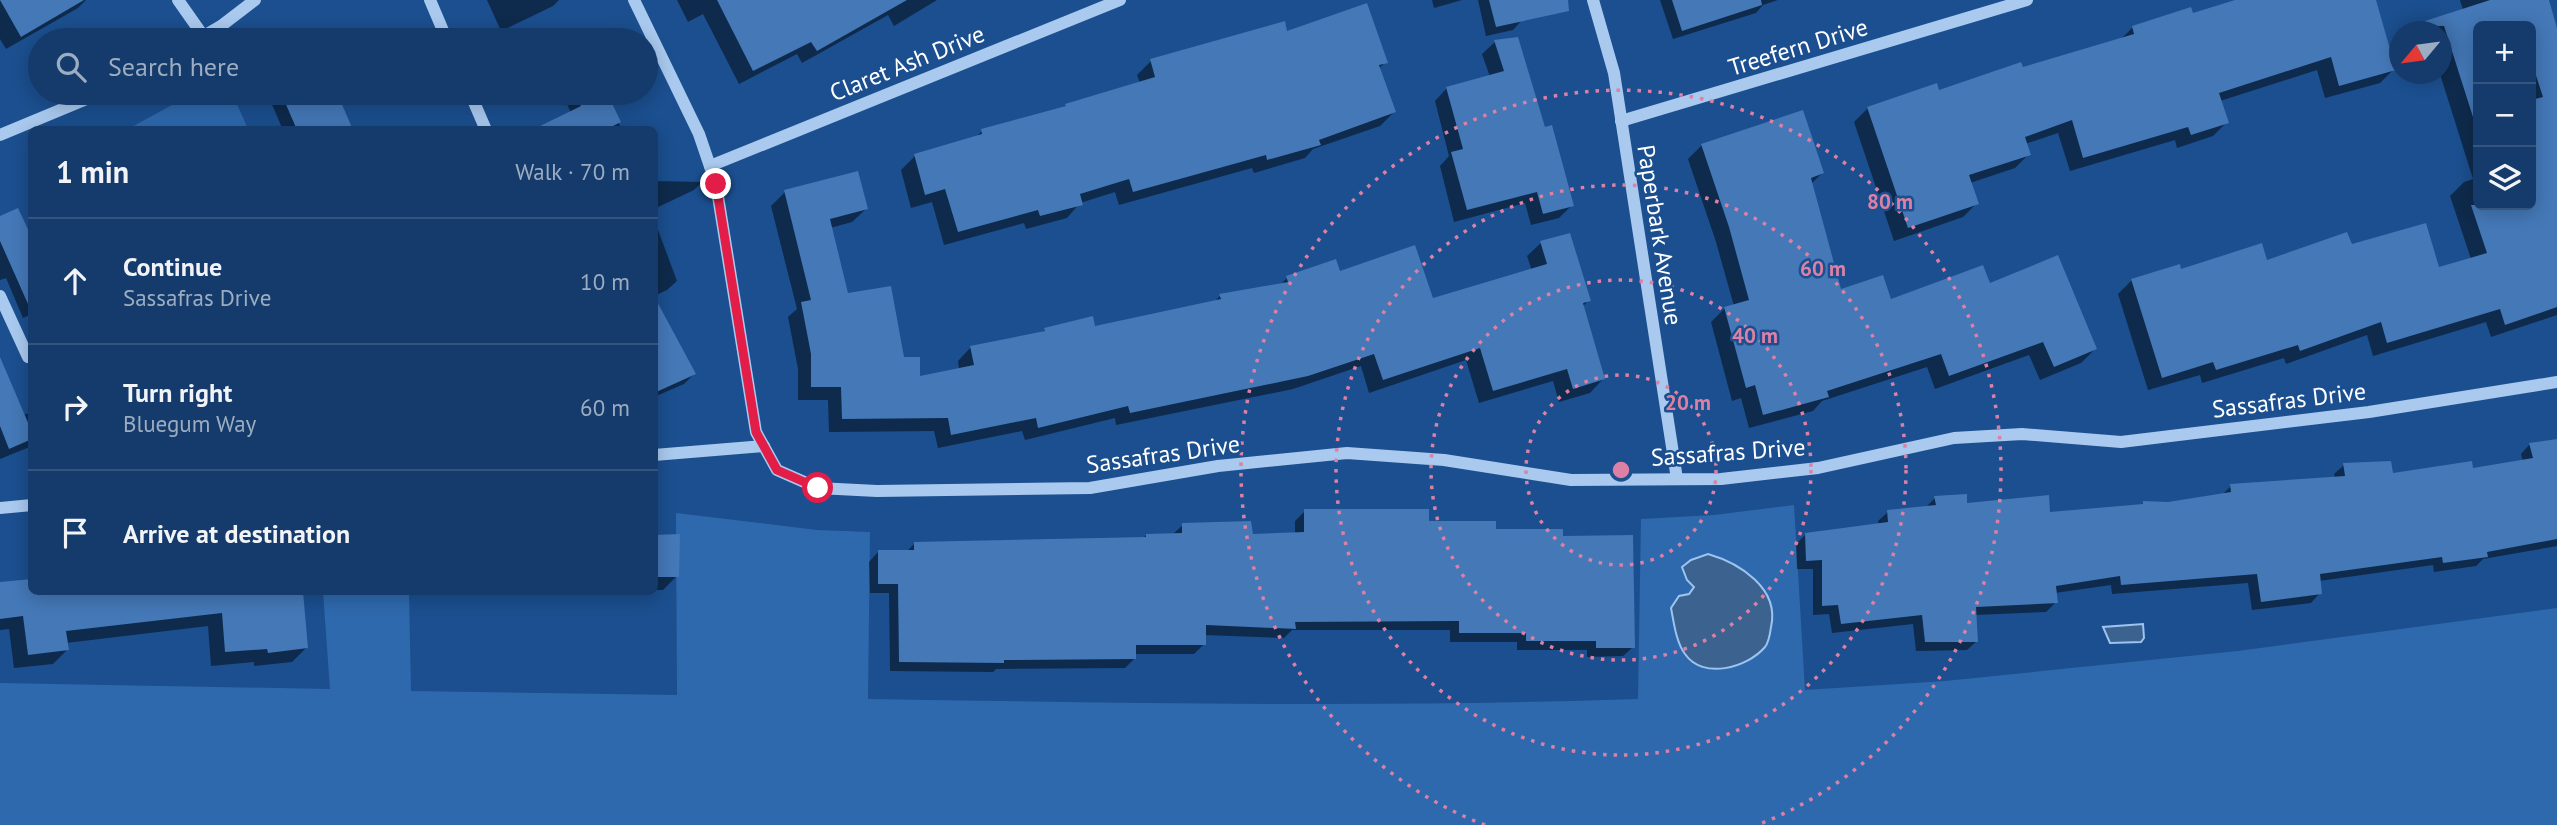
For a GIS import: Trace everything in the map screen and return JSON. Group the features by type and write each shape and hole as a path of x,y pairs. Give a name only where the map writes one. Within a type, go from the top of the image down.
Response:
{"street":[{"path":"178,0 195,28"},
{"path":"215,28 255,0"},
{"path":"430,0 442,28"},
{"path":"634,0 648,28"},
{"name":"Claret Ash Drive","path":"710,166 1120,0"},
{"name":"Paperbark Avenue","path":"1593,0 1614,73 1677,479"},
{"name":"Treefern Drive","path":"1621,121 2027,0"},
{"path":"658,49 699,134 716,184 756,432 764,446 658,455"},
{"path":"0,135 72,105"},
{"path":"475,105 484,126"},
{"path":"0,296 28,357"},
{"name":"Sassafras Drive","path":"764,446 777,470 818,488 877,491 1090,488 1218,466 1347,453 1444,460 1571,480 1721,479 1818,468 1954,438 2022,434 2121,442 2369,412 2557,382"},
{"path":"0,508 28,505"}],"shaded area":[{"path":"172,105 237,105 247,126 134,126"},
{"path":"1794,505 1805,690 1945,681 2238,651 2557,608 2557,825 0,825 0,683 330,689 323,595 409,595 411,691 677,695 676,513 817,530 870,532 868,699 1253,704 1638,699 1641,519 1714,515"},
{"path":"1708,554 1732,564 1754,579 1769,600 1772,613 1770,635 1765,647 1747,661 1725,668 1703,667 1685,654 1677,638 1671,608 1679,596 1689,594 1694,587 1687,580 1682,567 1691,560"},
{"path":"2143,624 2144,638 2141,642 2110,643 2103,627"}],"building":[{"path":"0,0 84,0 36,28 28,28 28,33 21,37"},
{"path":"717,0 907,0 817,51 811,42 753,71"},
{"path":"1489,0 1568,0 1569,11 1496,27"},
{"path":"1672,0 1761,0 1762,5 1682,31"},
{"path":"2235,0 2376,0 2389,46 2389,72 2339,86 2331,57 2219,93 2229,123 2191,135 2188,127 2083,158 2072,120 2025,137 2031,155 1969,175 1979,204 1908,228 1867,107 1937,83 1939,90 2021,62 2023,67 2134,34 2132,26 2191,7 2193,13"},
{"path":"2490,0 2549,0 2557,28 2557,307 2505,325 2500,309 2387,343 2381,322 2300,351 2298,345 2216,370 2213,362 2162,378 2131,279 2180,264 2181,269 2262,243 2267,260 2347,232 2352,244 2426,223 2439,267 2487,253 2471,205 2473,210 2536,210 2536,99 2543,97 2536,75 2536,21 2473,21 2473,117 2452,51 2452,21 2425,21"},
{"path":"1367,3 1388,63 1379,65 1396,112 1319,140 1321,145 1267,160 1266,155 1133,192 1129,179 1080,194 1083,205 1040,216 1038,210 958,232 945,189 925,195 914,154 982,134 981,129 1066,106 1065,104 1155,77 1150,59 1285,21 1287,31"},
{"path":"1518,37 1545,127 1552,125 1574,206 1543,214 1537,192 1467,210 1451,152 1463,149 1446,87 1504,71 1494,40"},
{"path":"286,105 342,105 351,126 295,126"},
{"path":"613,105 621,122 613,126 540,126 581,106"},
{"path":"1803,110 1824,173 1811,178 1841,289 1883,275 1891,299 1983,265 1990,283 2058,255 2097,349 2054,367 2043,342 1949,376 1941,354 1827,391 1829,397 1763,415 1755,385 1746,388 1724,307 1749,300 1729,227 1701,144"},
{"path":"858,171 868,209 830,219 848,293 891,286 904,357 920,357 920,376 974,365 970,346 1045,331 1044,328 1093,316 1095,326 1221,299 1219,294 1288,282 1286,276 1336,259 1340,271 1415,245 1433,298 1547,264 1540,241 1570,233 1591,301 1583,303 1605,379 1573,389 1567,369 1493,391 1480,348 1383,380 1374,354 1308,376 1130,413 1128,406 1038,428 1036,418 951,435 948,418 842,419 841,387 811,387 811,354 801,302 811,300 784,190"},
{"path":"18,208 28,229 28,304 0,241 0,216"},
{"path":"658,303 696,374 658,391"},
{"path":"0,357 28,423 28,441 9,449 0,426"},
{"path":"2557,439 2557,539 2487,552 2488,557 2443,563 2442,557 2320,574 2322,594 2261,602 2257,574 2121,585 2120,576 2056,586 2058,603 1976,607 1978,642 1925,642 1922,615 1841,624 1838,605 1822,606 1822,560 1806,561 1805,533 1888,522 1887,510 1936,505 1934,496 1967,494 1967,503 2049,495 2050,512 2143,504 2143,501 2168,502 2231,492 2230,484 2345,476 2343,463 2391,461 2393,473 2472,461 2473,468 2533,458 2529,443"},
{"path":"1304,509 1429,509 1429,521 1496,521 1496,529 1563,529 1563,536 1633,535 1635,648 1596,648 1596,641 1526,641 1526,633 1459,633 1459,621 1295,622 1296,629 1206,625 1206,645 1136,645 1136,659 1004,660 1004,663 899,662 898,584 878,584 878,550 914,550 914,542 1146,537 1146,534 1182,533 1182,523 1251,521 1253,534 1304,532"},
{"path":"680,534 679,577 658,577 658,535"},
{"path":"28,579 28,595 303,595 308,648 268,653 267,649 225,652 222,613 66,631 69,650 28,655 23,616 0,619 0,582"}],"route":[{"path":"716,184 756,432 777,470 818,488"}]}
